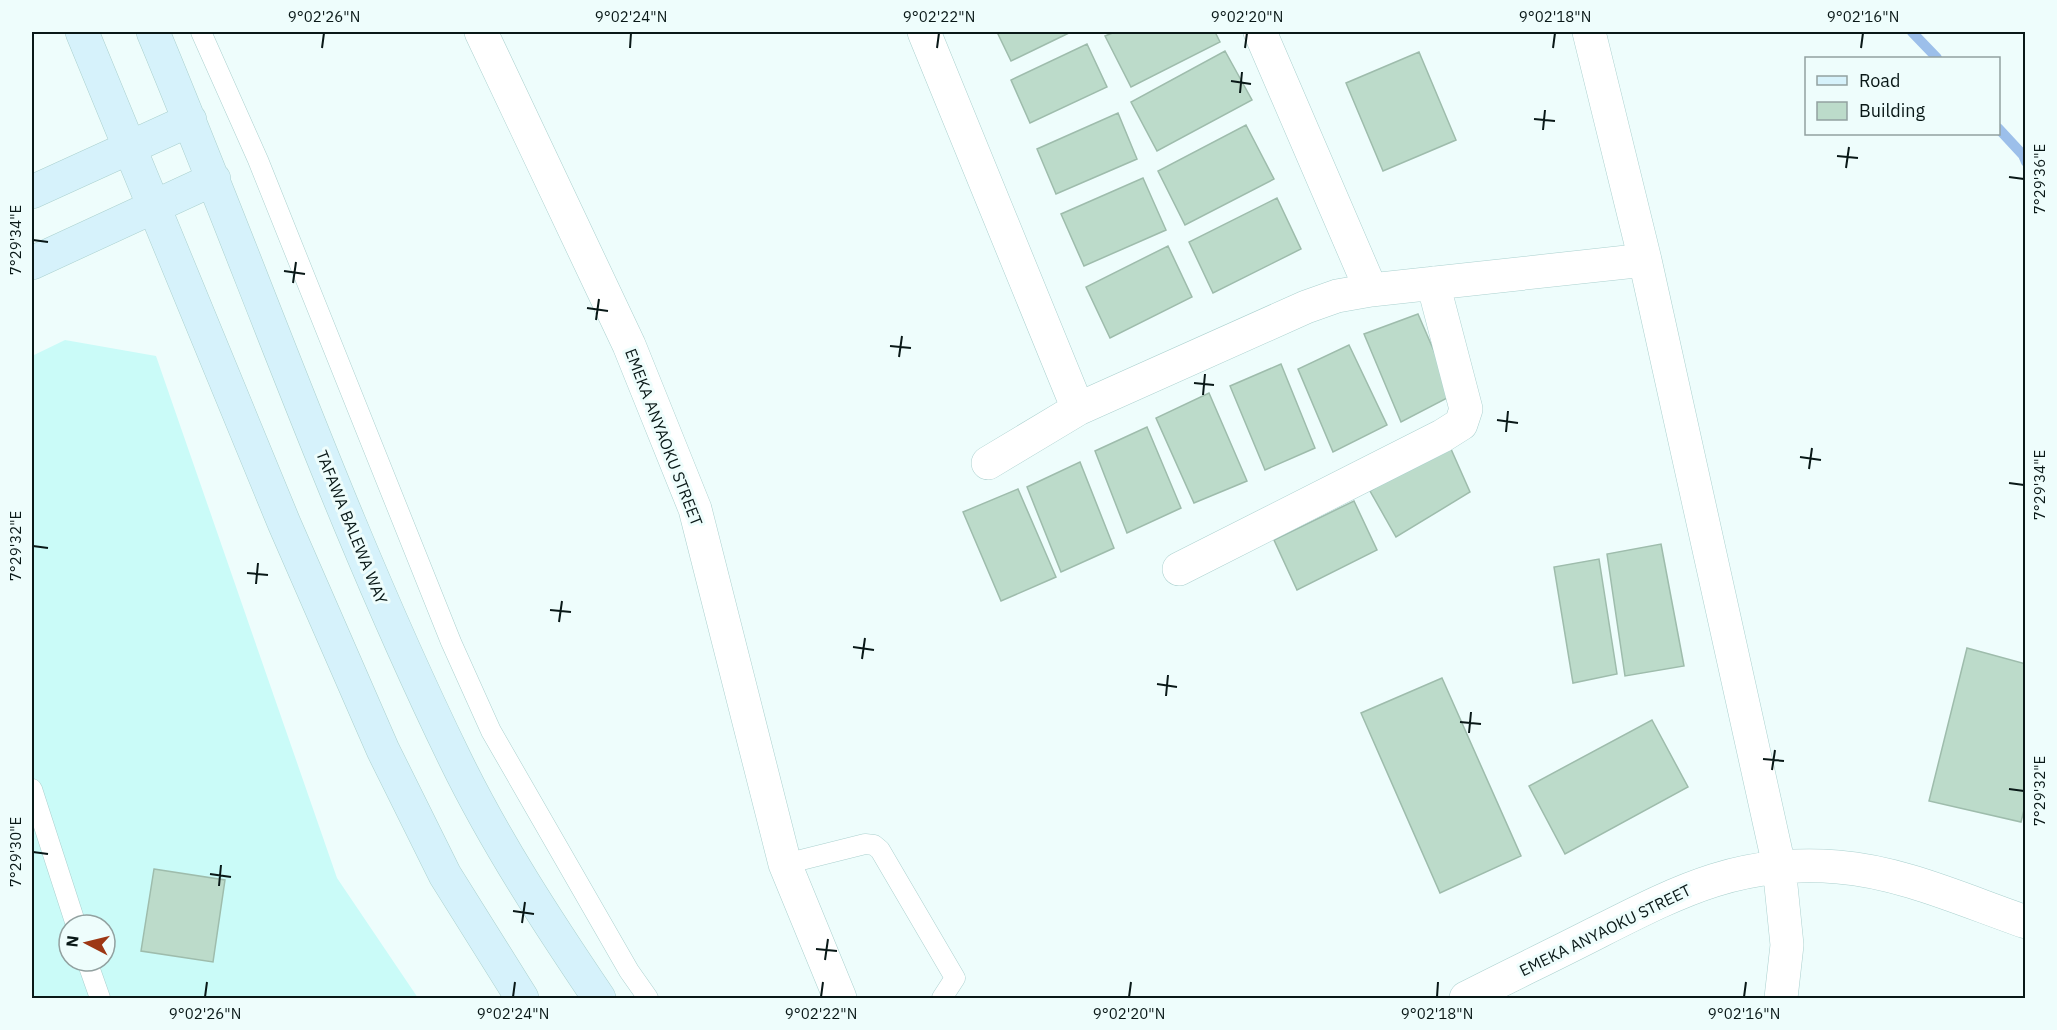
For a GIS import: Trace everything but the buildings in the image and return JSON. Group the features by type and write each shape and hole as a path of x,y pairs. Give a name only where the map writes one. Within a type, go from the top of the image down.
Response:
{"main road":[{"path":"82,32 152,206 221,365 284,523 383,750 445,875 522,999"},
{"name":"TAFAWA BALEWA WAY","path":"153,32 214,179 370,574 456,761 526,890 598,999"},
{"path":"32,192 129,145 190,120"},
{"path":"32,263 214,179"}],"street":[{"name":"EMEKA ANYAOKU STREET","path":"481,32 628,345 695,509 785,864 840,999"},
{"path":"924,32 1078,409"},
{"path":"1260,32 1371,290"},
{"path":"1589,32 1645,260 1779,866 1787,945 1781,999"},
{"path":"988,463 1078,409 1306,307 1337,296 1371,290 1645,260"},
{"path":"1179,569 1442,436 1461,424 1466,408 1433,283"},
{"name":"EMEKA ANYAOKU STREET","path":"1466,999 1681,890 1734,873 1779,866 1839,867 1893,876 2025,922"}],"lane":[{"path":"201,32 258,160 451,642 491,731 629,971 648,999"},
{"path":"32,789 72,913"},
{"path":"785,864 865,844 874,845 880,850 955,978 942,999"},
{"path":"91,973 100,999"}],"shaded area":[{"path":"65,340 156,356 337,878 418,998 32,998 32,356"}],"waterway":[{"path":"1912,32 1936,57"},
{"path":"2000,130 2023,155 2026,162"}]}
